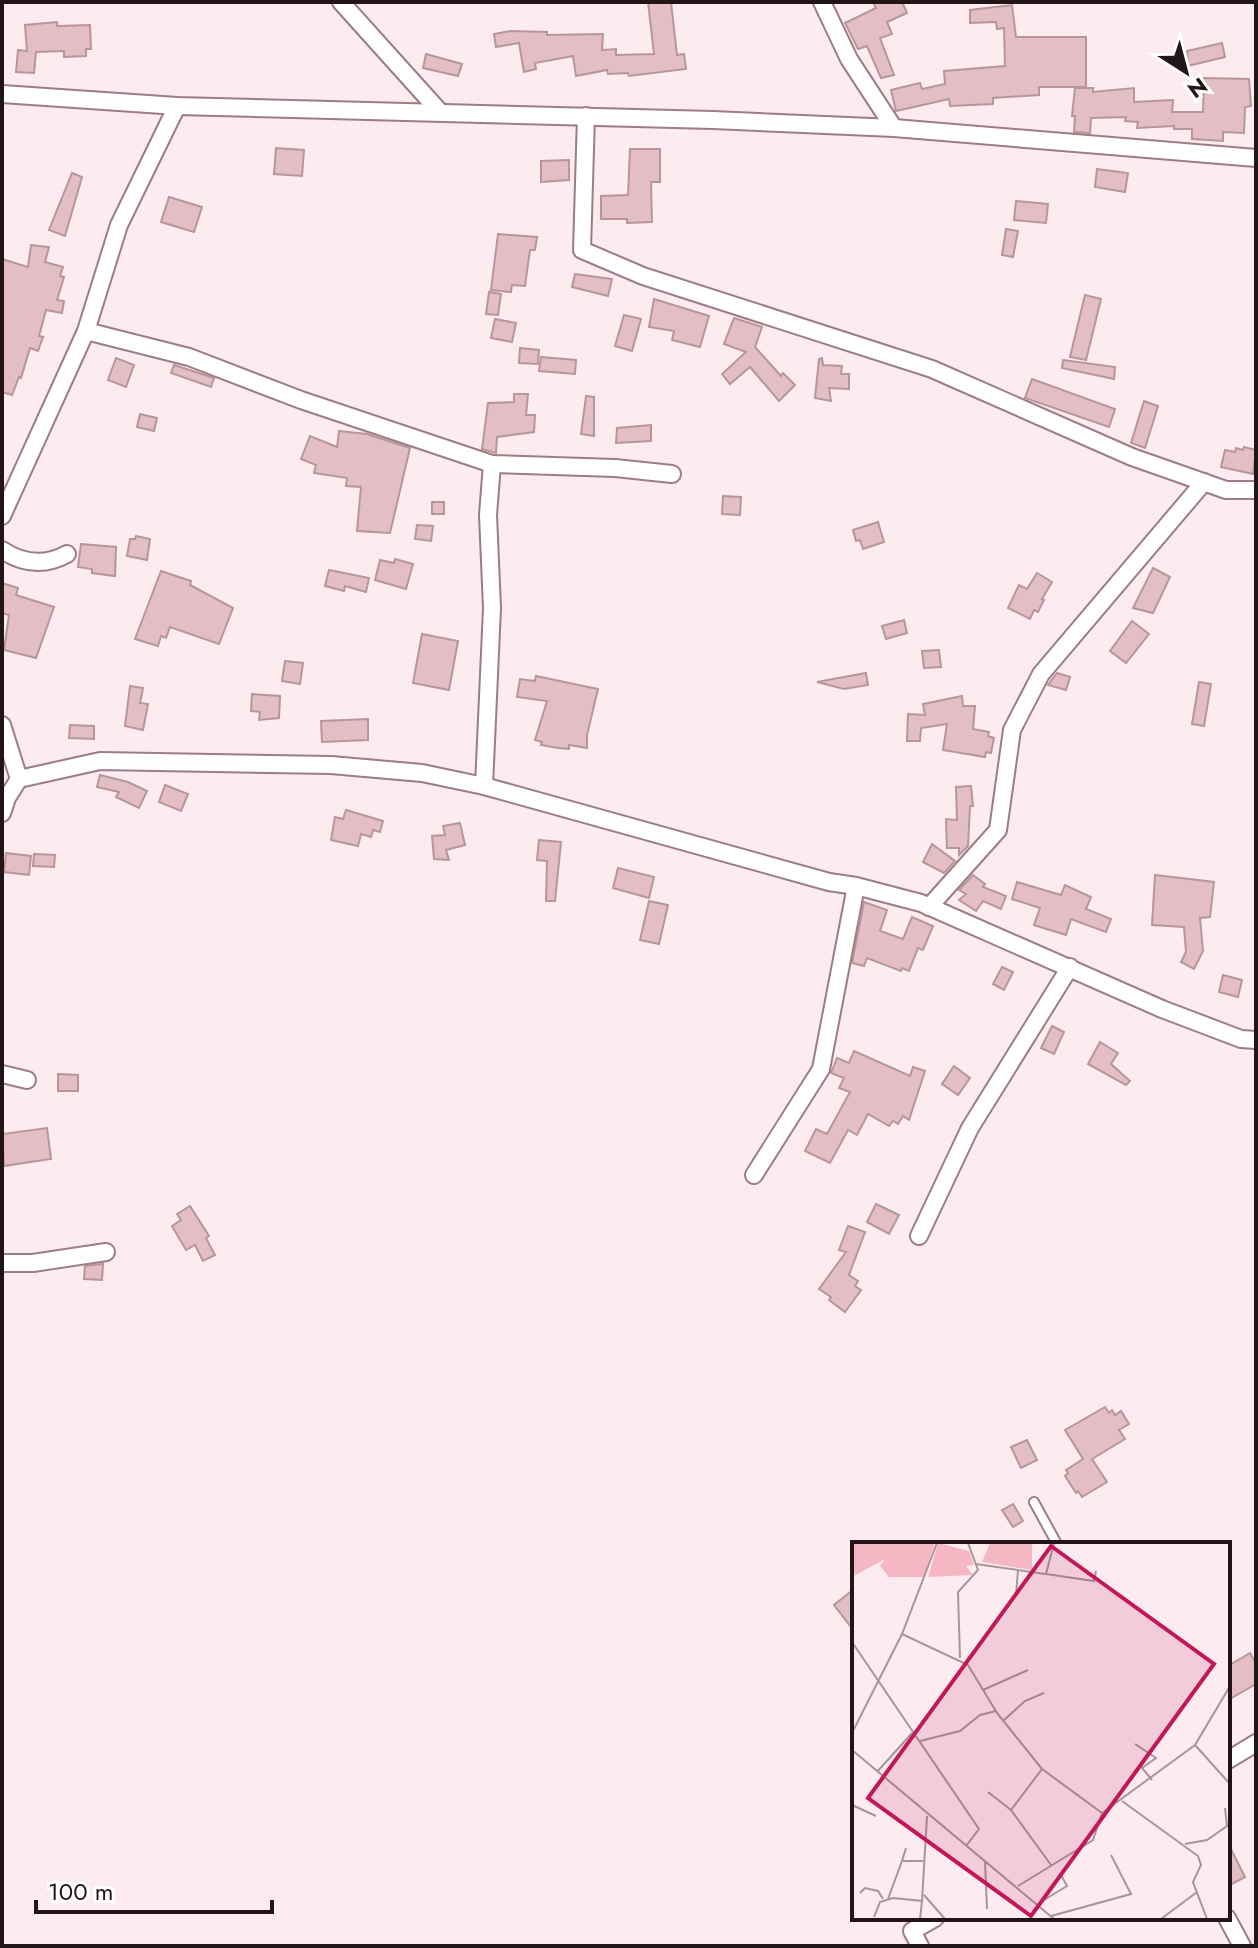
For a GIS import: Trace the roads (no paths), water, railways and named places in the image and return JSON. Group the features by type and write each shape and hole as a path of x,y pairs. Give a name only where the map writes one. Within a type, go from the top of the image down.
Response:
{"street":[{"path":"341,2 440,112"},
{"path":"822,2 849,59 894,128"},
{"path":"3,97 177,106 586,116 894,128 1256,158"},
{"path":"2,516 86,331 119,225 177,106"},
{"path":"586,116 582,250 643,276 932,369 1132,457 1226,490 1256,490"},
{"path":"86,331 189,357 301,400 492,464 615,468 672,474"},
{"path":"484,786 492,608 488,515 492,464"},
{"path":"929,907 998,830 1012,730 1041,674 1204,482"},
{"path":"2,550 29,562 54,561 67,554"},
{"path":"2,725 19,779"},
{"path":"2,813 19,779 100,761 331,765 422,773 484,786 929,907 1162,1009 1241,1039 1256,1040"},
{"path":"754,1175 821,1069 856,886"},
{"path":"919,1236 970,1128 1070,967"},
{"path":"2,1074 27,1080"},
{"path":"2,1263 33,1263 106,1252"},
{"path":"1230,1759 1256,1743"},
{"path":"920,1946 912,1931 931,1920"},
{"path":"1228,1920 1242,1946"}],"lane":[{"path":"1034,1502 1056,1542"}]}
